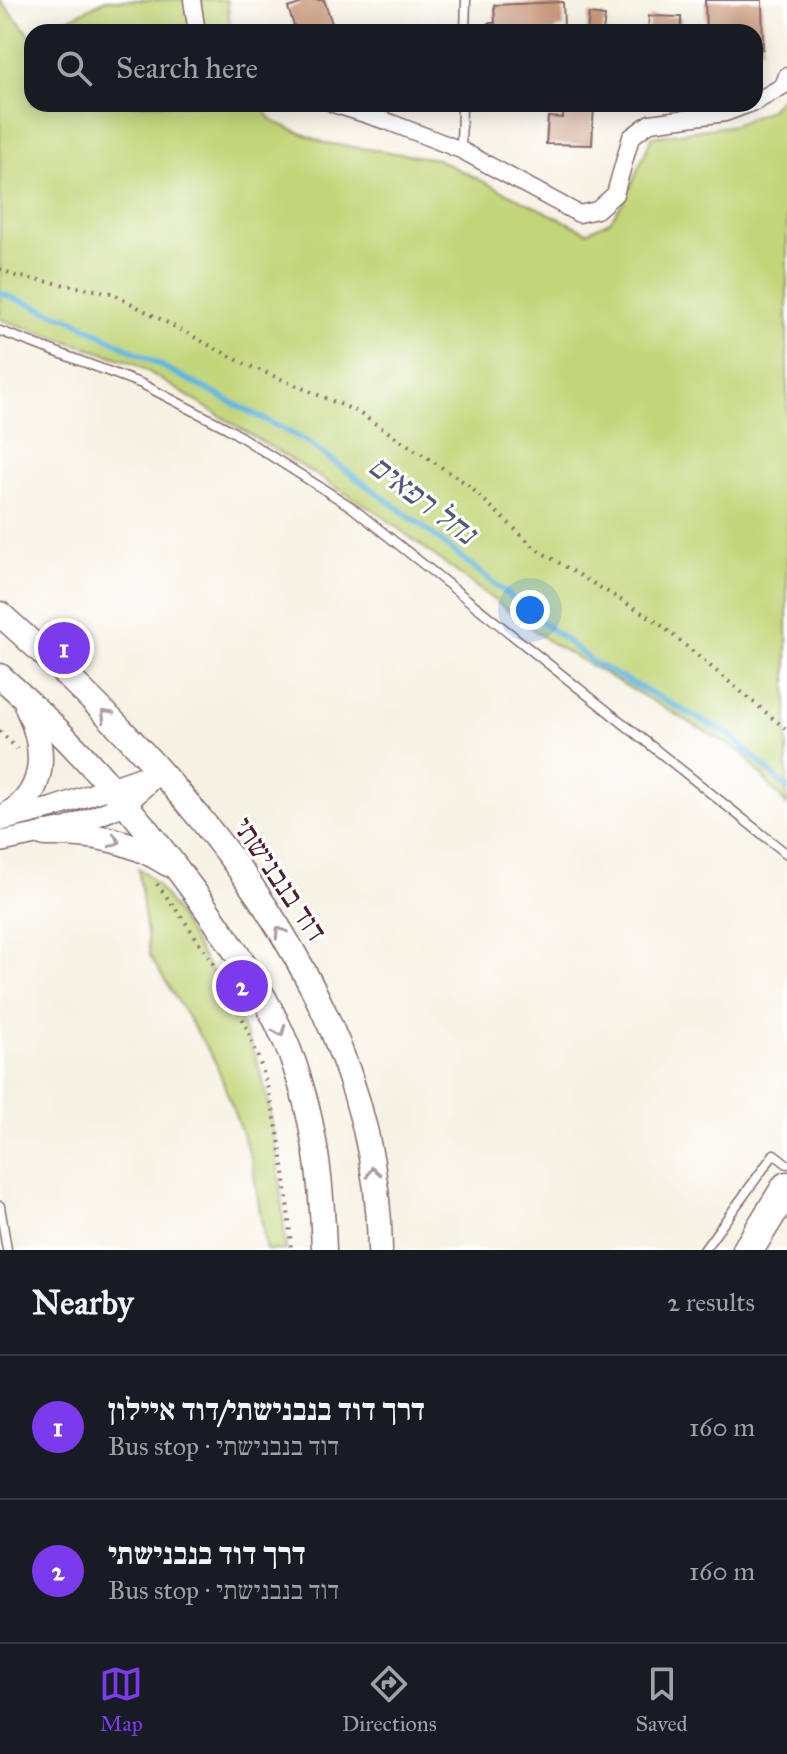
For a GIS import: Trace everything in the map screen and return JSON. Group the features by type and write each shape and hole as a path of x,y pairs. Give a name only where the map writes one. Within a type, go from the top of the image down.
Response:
{"highway":[{"path":"748,1250 787,1187"}],"main road":[{"name":"דוד בנבנישתי","path":"0,614 78,687 160,771 227,853 289,946 329,1023 344,1060 369,1147 380,1250"},
{"path":"9,684 118,796 179,871 239,954 261,991 300,1079 312,1126 319,1170 324,1250"},
{"path":"0,820 29,798 39,769 35,724 9,684"},
{"path":"45,834 79,834 115,840 158,857 179,871"}],"street":[{"path":"192,0 196,24"},
{"path":"763,97 783,86 787,75"},
{"path":"358,112 461,150 579,214 597,210 615,194 631,137 650,123 728,112"},
{"path":"0,842 45,834 160,771"},
{"path":"0,820 118,796"}],"lane":[{"path":"465,24 466,0"},
{"path":"461,150 462,112"},
{"path":"0,331 142,384 227,428 350,506 787,854"},
{"path":"704,1250 774,1154 787,1164"},
{"path":"0,1206 7,1250"}],"path":[{"path":"0,269 16,276 111,293 243,363 356,411 467,484 536,549 656,621 787,730"},
{"path":"157,884 237,1006 262,1067 278,1131 291,1250"}],"green space":[{"path":"0,0 24,28 24,112 266,112 274,122 325,143 437,159 587,232 610,221 624,201 652,137 734,125 769,110 787,91 787,805 741,752 551,643 378,513 134,363 0,319"},
{"path":"106,0 227,0 230,24 58,24"},
{"path":"138,868 153,881 174,909 251,1045 264,1084 273,1131 286,1250 266,1250 252,1161 216,1063 150,956"}],"building":[{"path":"298,0 324,0 332,24 293,24 288,8 300,4"},
{"path":"705,0 762,0 762,24 706,24"},
{"path":"563,2 564,24 488,24 495,23 494,5"},
{"path":"589,14 605,16 604,24 588,24"},
{"path":"649,16 681,17 681,24 648,24"},
{"path":"563,112 594,112 592,145 546,144 548,117 563,118"}],"waterway":[{"name":"נחל רפאים","path":"0,293 75,321 306,441 422,526 594,663 730,735 787,788"}],"place":[{"name":"דרך דוד בנבנישתי/דוד איילון","path":"64,648"},
{"name":"דרך דוד בנבנישתי","path":"242,986"}]}
